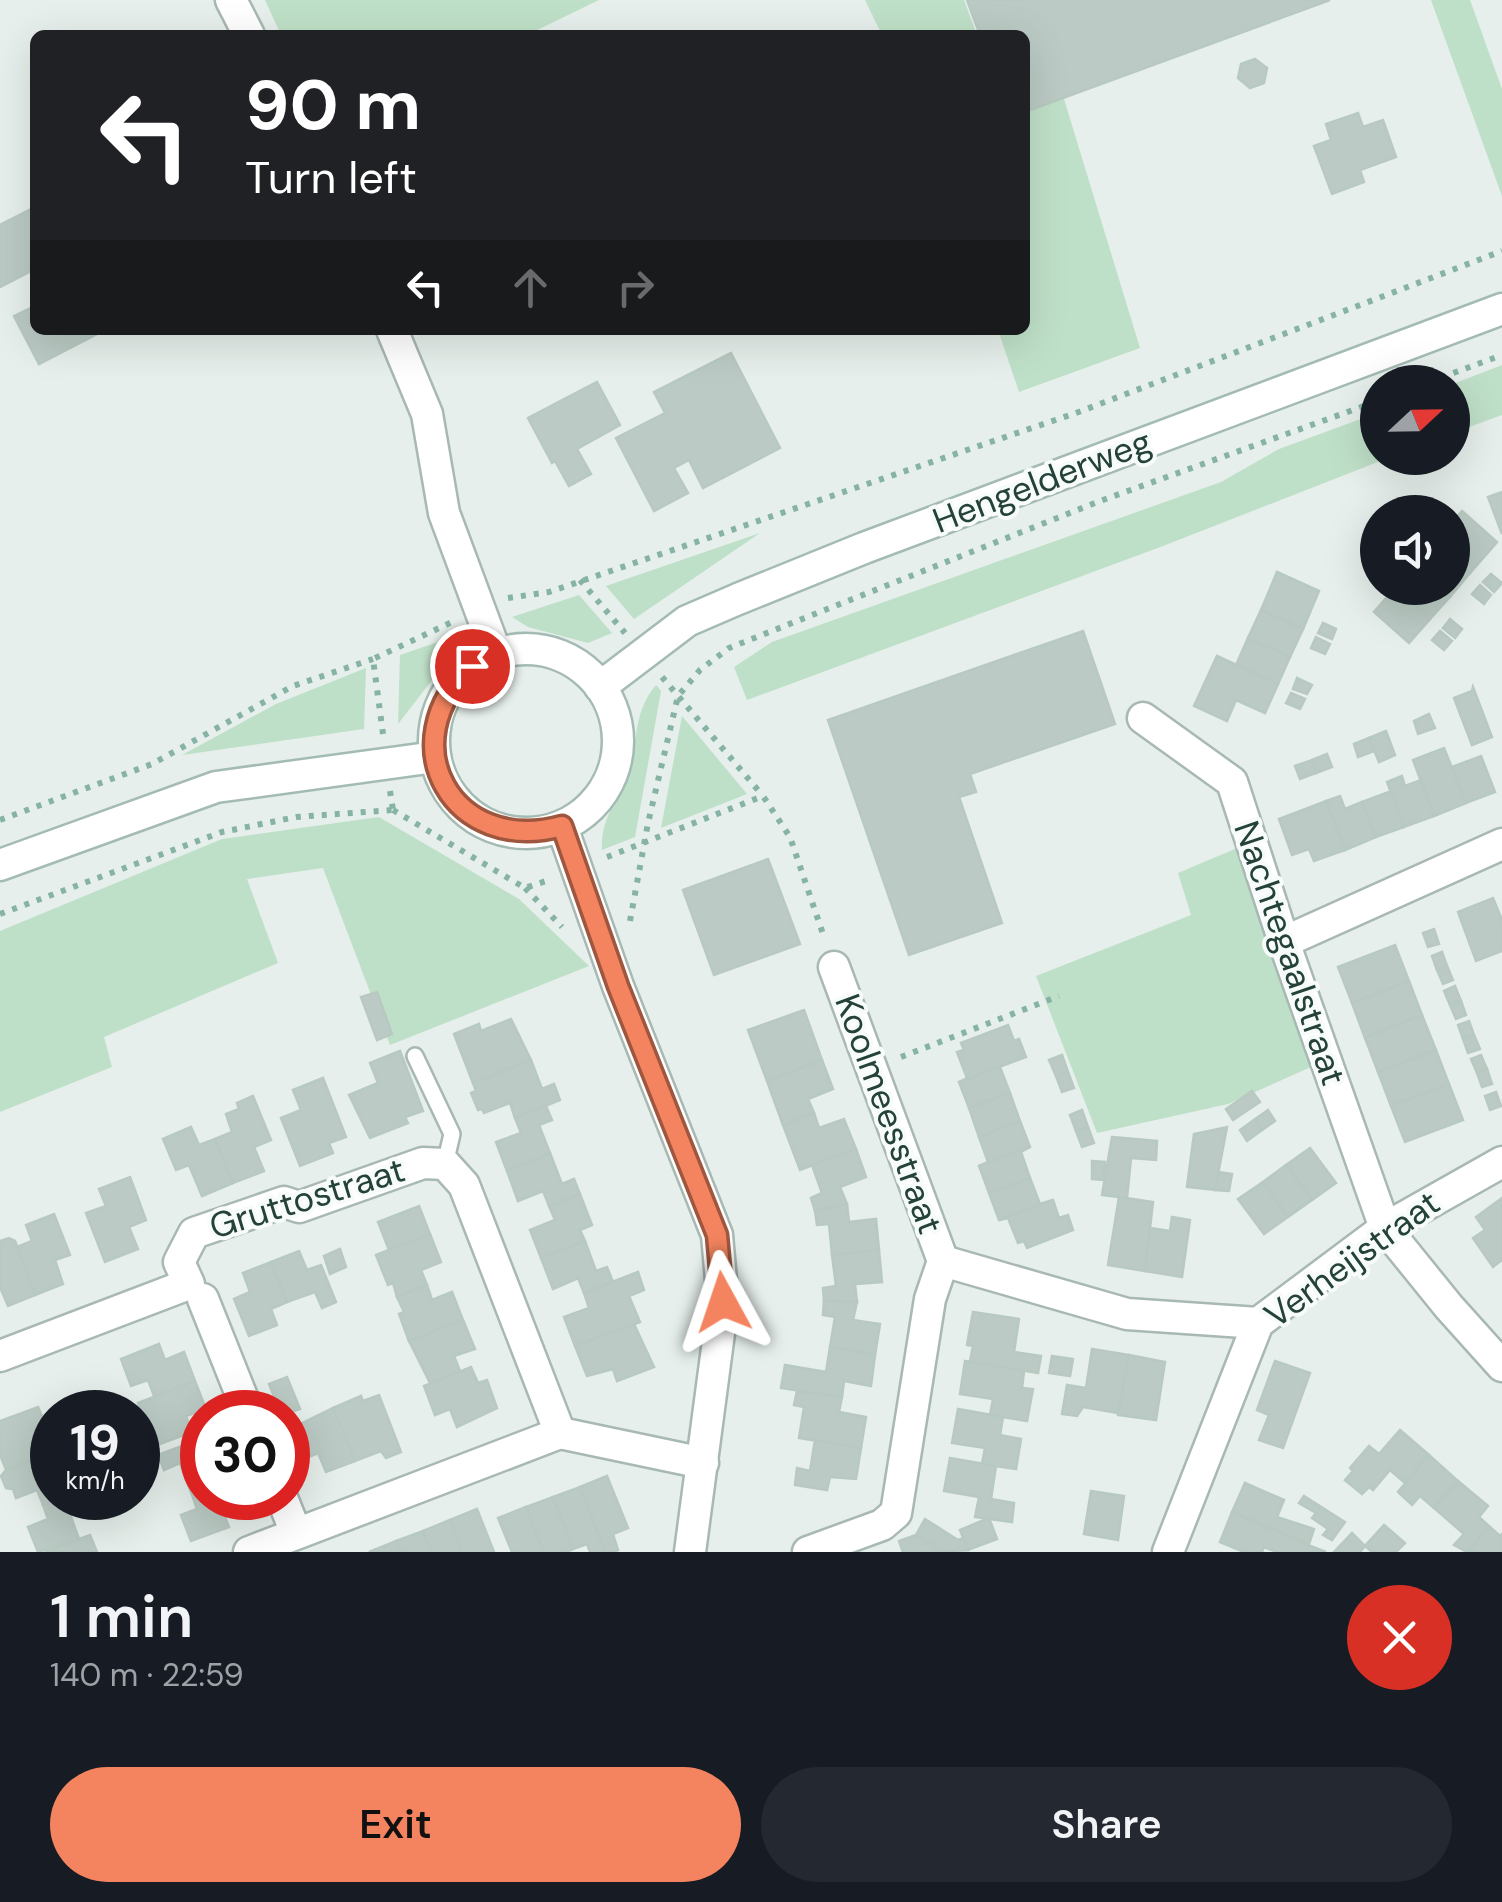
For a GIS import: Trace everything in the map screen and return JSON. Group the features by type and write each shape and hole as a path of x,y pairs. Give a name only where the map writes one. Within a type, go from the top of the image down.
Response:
{"street":[{"path":"232,0 247,30"},
{"name":"Hengelderweg","path":"600,687 686,622 738,599 1502,309"},
{"path":"394,335 427,414 444,513 496,654"},
{"path":"542,650 584,669 600,687 614,711 619,738 615,766 604,791 586,812 562,826 536,834 508,832 482,823 444,784 434,757 434,731 440,706 453,684 472,666 496,654 542,650"},
{"name":"Nachtegaalstraat","path":"1142,718 1232,782 1385,1228 1502,1366"},
{"path":"0,865 216,787 434,757"},
{"path":"562,826 618,986 717,1235 723,1302 690,1552"},
{"path":"1284,942 1502,844"},
{"name":"Koolmeesstraat","path":"808,1552 882,1525 896,1513 930,1299 943,1260 834,967"},
{"name":"Verheijstraat","path":"1168,1552 1258,1323 1385,1228 1502,1162"},
{"name":"Gruttostraat","path":"0,1356 189,1284 180,1262 194,1233 284,1202 299,1208 423,1163 445,1164 464,1185 560,1433"},
{"name":"Koolmeesstraat","path":"943,1260 1128,1314 1258,1323"},
{"path":"202,1299 239,1390"},
{"path":"249,1552 560,1433 703,1463"},
{"path":"291,1520 296,1533"}],"lane":[{"path":"415,1056 452,1134 445,1164"}],"path":[{"name":"Hengelderweg","path":"479,604 549,592 1076,413 1502,251"},
{"path":"1470,367 1502,355"},
{"name":"Hengelderweg","path":"678,696 700,670 730,648 1100,502 1360,408"},
{"path":"0,820 152,764 293,686 373,660 460,618 479,604"},
{"path":"373,660 392,810"},
{"path":"678,696 764,796 790,837 834,967"},
{"path":"628,932 678,696"},
{"path":"0,914 222,832 296,817 392,810 525,888 764,796"},
{"path":"872,1069 1059,996"}],"green space":[{"path":"265,0 599,0 537,30 279,30"},
{"path":"865,0 964,0 975,30 880,30"},
{"path":"1431,0 1470,0 1502,89 1502,196"},
{"path":"1057,76 1140,348 1019,392 1000,335 1030,335 1030,86"},
{"path":"1502,365 1502,415 1470,427 1470,377"},
{"path":"1360,419 1360,469 747,700 734,667 772,642 1221,482 1279,449"},
{"path":"760,533 634,619 606,586"},
{"path":"579,595 612,633 588,643 528,627 512,617"},
{"path":"470,631 398,724 400,655"},
{"path":"366,668 364,729 182,755 276,704"},
{"path":"656,685 661,691 635,837 602,850 604,827 630,768 640,715"},
{"path":"682,716 747,794 661,828"},
{"path":"379,817 519,899 589,966 390,1045 323,868 247,879 278,963 104,1037 112,1067 0,1112 0,931 222,839"},
{"path":"1242,846 1320,1063 1228,1104 1097,1133 1036,976 1191,915 1178,873"}],"building":[{"path":"967,0 1330,0 1030,110 1030,30 978,30"},
{"path":"1255,59 1267,68 1264,83 1250,88 1238,78 1241,64"},
{"path":"1358,113 1363,127 1383,120 1396,157 1360,170 1364,182 1332,194 1314,146 1331,140 1326,124"},
{"path":"30,210 30,272 0,287 0,225"},
{"path":"30,308 30,335 95,335 39,364 14,316"},
{"path":"731,353 780,448 703,488 689,460 674,468 688,493 654,511 616,438 665,413 654,392"},
{"path":"597,382 620,425 577,449 591,474 569,486 528,418"},
{"path":"1502,492 1502,534 1488,497"},
{"path":"1470,518 1497,542 1470,573"},
{"path":"1277,572 1319,591 1303,629 1261,610"},
{"path":"1491,574 1502,583 1494,592 1483,582"},
{"path":"1480,585 1491,595 1484,604 1472,594"},
{"path":"1380,605 1414,605 1430,619 1409,643 1374,612"},
{"path":"1414,605 1443,605 1430,619"},
{"path":"1261,610 1303,629 1290,657 1248,638"},
{"path":"1450,619 1462,629 1455,638 1443,628"},
{"path":"1323,623 1336,629 1332,639 1318,633"},
{"path":"1083,631 1115,724 970,774 976,792 959,797 1002,923 909,955 828,720"},
{"path":"1440,631 1452,641 1444,650 1432,640"},
{"path":"1316,637 1330,644 1325,654 1311,648"},
{"path":"1248,638 1290,657 1278,684 1236,665"},
{"path":"1217,656 1278,684 1265,713 1236,700 1227,721 1194,706"},
{"path":"1297,678 1312,685 1307,694 1293,689"},
{"path":"1473,687 1492,737 1472,745 1454,698"},
{"path":"1291,693 1305,699 1300,709 1286,703"},
{"path":"1429,714 1435,728 1418,734 1414,721"},
{"path":"1386,731 1395,755 1379,762 1369,738"},
{"path":"1369,738 1374,751 1358,757 1354,744"},
{"path":"1444,748 1466,803 1434,816 1413,760"},
{"path":"1327,754 1332,767 1316,773 1312,760"},
{"path":"1481,756 1495,792 1466,803 1452,767"},
{"path":"1312,760 1316,773 1300,779 1295,766"},
{"path":"1402,776 1405,786 1421,780 1434,816 1404,827 1387,782"},
{"path":"1391,791 1404,827 1376,837 1362,802"},
{"path":"1340,796 1345,809 1362,802 1376,837 1345,850 1326,801"},
{"path":"1326,801 1345,850 1314,861 1309,849 1292,855 1279,819"},
{"path":"768,859 800,944 714,975 683,890"},
{"path":"1493,898 1502,920 1502,951 1476,961 1458,912"},
{"path":"1434,929 1439,944 1428,947 1423,933"},
{"path":"1395,945 1409,981 1352,1003 1338,967"},
{"path":"1442,952 1447,966 1437,970 1432,956"},
{"path":"1447,966 1453,980 1443,984 1437,970"},
{"path":"1409,981 1422,1015 1365,1038 1352,1003"},
{"path":"1455,986 1461,1001 1450,1005 1444,991"},
{"path":"377,992 392,1034 377,1040 361,997"},
{"path":"1461,1001 1466,1015 1456,1019 1450,1005"},
{"path":"804,1010 822,1060 767,1081 748,1030"},
{"path":"1422,1015 1436,1050 1378,1072 1365,1038"},
{"path":"511,1019 531,1060 473,1083 454,1034 479,1024 481,1031"},
{"path":"1469,1021 1474,1035 1463,1039 1458,1025"},
{"path":"1008,1025 1026,1057 959,1082 967,1078 957,1052 964,1050 961,1043"},
{"path":"1474,1035 1480,1049 1468,1053 1463,1039"},
{"path":"1436,1050 1449,1084 1391,1106 1378,1072"},
{"path":"400,1051 423,1111 405,1117 408,1123 370,1138 349,1095 378,1083 370,1063"},
{"path":"1062,1055 1068,1072 1056,1076 1049,1060"},
{"path":"1481,1055 1487,1069 1477,1073 1471,1059"},
{"path":"531,1060 542,1089 554,1084 560,1100 515,1118 510,1103 484,1113 478,1110 471,1093 476,1091 473,1083"},
{"path":"822,1060 833,1089 808,1099 814,1113 783,1125 767,1081"},
{"path":"1000,1067 1010,1093 969,1108 959,1082"},
{"path":"1487,1069 1492,1084 1482,1087 1477,1073"},
{"path":"1068,1072 1074,1088 1062,1092 1056,1076"},
{"path":"323,1078 346,1137 329,1143 333,1153 300,1166 281,1118 301,1110 293,1090"},
{"path":"1449,1084 1463,1120 1405,1142 1391,1106"},
{"path":"1252,1091 1260,1102 1233,1120 1226,1109"},
{"path":"1496,1092 1501,1106 1490,1110 1485,1096"},
{"path":"1010,1093 1020,1121 979,1137 969,1108"},
{"path":"253,1096 271,1140 254,1147 264,1171 233,1183 215,1139 232,1132 226,1114 239,1109 237,1103"},
{"path":"546,1106 552,1120 539,1125 550,1153 507,1171 496,1142 521,1133 515,1118"},
{"path":"1082,1110 1088,1127 1076,1131 1070,1115"},
{"path":"1268,1110 1275,1121 1262,1130 1254,1120"},
{"path":"814,1113 819,1128 844,1119 856,1149 800,1170 783,1125"},
{"path":"1254,1120 1262,1130 1247,1141 1240,1130"},
{"path":"1020,1121 1030,1147 979,1166 988,1162 979,1137"},
{"path":"191,1127 199,1145 215,1139 233,1183 202,1196 189,1165 176,1170 163,1139"},
{"path":"1088,1127 1094,1143 1082,1147 1076,1131"},
{"path":"1227,1127 1215,1190 1187,1187 1194,1134"},
{"path":"1112,1137 1157,1141 1156,1160 1131,1158 1127,1198 1102,1195"},
{"path":"1030,1147 1021,1152 1030,1178 989,1193 979,1166"},
{"path":"1310,1148 1336,1183 1312,1200 1286,1165"},
{"path":"856,1149 866,1177 840,1187 847,1204 815,1211 811,1198 822,1193 812,1165"},
{"path":"550,1153 562,1184 574,1179 580,1194 549,1206 543,1191 518,1201 507,1171"},
{"path":"1092,1161 1105,1162 1104,1180 1092,1179"},
{"path":"1286,1165 1312,1200 1288,1217 1263,1182"},
{"path":"1219,1172 1232,1174 1229,1191 1215,1190"},
{"path":"130,1177 146,1220 129,1227 138,1249 105,1262 86,1213 106,1206 99,1189"},
{"path":"1030,1178 1040,1204 1053,1200 999,1220 989,1193"},
{"path":"1263,1182 1288,1217 1264,1234 1238,1199"},
{"path":"580,1194 592,1225 580,1230 585,1241 541,1258 530,1230 555,1220 549,1206"},
{"path":"1119,1197 1153,1202 1145,1271 1108,1265"},
{"path":"1502,1198 1502,1260 1493,1267 1473,1238 1485,1230 1476,1217"},
{"path":"1053,1200 1059,1218 1068,1215 1073,1230 1027,1248 1024,1241 1018,1243 1008,1218 999,1220"},
{"path":"847,1204 849,1222 876,1219 879,1250 832,1255 829,1224 817,1225 815,1211"},
{"path":"419,1206 430,1234 389,1250 378,1222"},
{"path":"54,1214 70,1255 55,1260 63,1284 35,1295 17,1247 32,1241 26,1225"},
{"path":"1172,1217 1190,1220 1182,1277 1145,1271 1150,1228 1170,1231"},
{"path":"430,1234 441,1262 421,1270 427,1285 397,1297 376,1255"},
{"path":"0,1241 15,1241 35,1295 8,1306 0,1287"},
{"path":"585,1241 596,1271 607,1267 613,1282 584,1293 578,1278 553,1289 541,1258"},
{"path":"340,1249 346,1267 330,1274 324,1256"},
{"path":"879,1250 882,1282 855,1284 857,1302 824,1301 823,1288 836,1286 832,1255"},
{"path":"299,1251 307,1270 321,1265 336,1302 322,1308 315,1292 287,1302 271,1262"},
{"path":"271,1262 287,1302 271,1309 277,1325 249,1336 234,1299 250,1292 243,1273"},
{"path":"638,1272 644,1290 629,1296 640,1322 575,1346 564,1317 589,1308 584,1293"},
{"path":"427,1285 432,1300 452,1292 463,1320 409,1341 397,1297"},
{"path":"824,1301 857,1302 853,1320 880,1324 875,1355 830,1347 835,1317 823,1315"},
{"path":"973,1312 1019,1319 1014,1352 1041,1356 1038,1373 970,1361 973,1346 967,1345"},
{"path":"463,1320 475,1349 454,1356 460,1371 430,1383 409,1341"},
{"path":"634,1324 654,1367 617,1381 613,1369 587,1376 575,1346"},
{"path":"159,1344 165,1360 184,1352 195,1381 160,1394 160,1390 152,1390 148,1380 131,1386 121,1359"},
{"path":"830,1347 875,1355 871,1386 844,1381 842,1397 781,1388 785,1365 826,1372"},
{"path":"1092,1349 1129,1355 1118,1413 1083,1407 1077,1416 1062,1414 1067,1385 1086,1388"},
{"path":"1129,1355 1165,1362 1156,1420 1118,1415"},
{"path":"1052,1356 1073,1359 1070,1376 1049,1373"},
{"path":"965,1361 1024,1371 1022,1388 1033,1389 1027,1421 990,1415 993,1399 960,1394"},
{"path":"1275,1361 1310,1373 1283,1448 1259,1440 1269,1415 1257,1410"},
{"path":"471,1367 478,1383 487,1380 497,1408 457,1427 450,1409 435,1415 424,1386"},
{"path":"287,1377 292,1390 271,1390 269,1384"},
{"path":"195,1381 199,1390 180,1390 180,1437 160,1444 160,1395"},
{"path":"797,1391 842,1397 839,1412 866,1417 861,1448 799,1438 804,1407 794,1405"},
{"path":"379,1395 401,1452 386,1458 381,1451 355,1461 333,1408 361,1396 363,1401"},
{"path":"333,1408 355,1461 326,1472 318,1453 310,1456 310,1419"},
{"path":"958,1409 1003,1417 1000,1435 1021,1439 1016,1469 982,1464 985,1448 952,1443"},
{"path":"30,1410 30,1460 6,1470 0,1455 0,1421"},
{"path":"1400,1430 1429,1455 1405,1483 1390,1470 1373,1490 1369,1487 1362,1494 1345,1480 1353,1471 1350,1468 1369,1446 1379,1454"},
{"path":"815,1440 861,1448 856,1479 830,1477 827,1490 795,1485 797,1468 810,1471"},
{"path":"180,1447 180,1463 164,1470 160,1454"},
{"path":"1429,1455 1458,1481 1434,1508 1420,1496 1412,1505 1398,1492"},
{"path":"950,1458 996,1466 991,1499 1014,1503 1012,1522 975,1517 979,1497 944,1491"},
{"path":"30,1460 30,1493 16,1498 1,1476"},
{"path":"607,1476 628,1528 613,1534 618,1550 613,1552 605,1552 580,1487"},
{"path":"1458,1481 1488,1506 1479,1517 1490,1527 1467,1552 1454,1545 1464,1534 1434,1508"},
{"path":"1245,1483 1284,1500 1277,1517 1314,1529 1309,1544 1232,1512"},
{"path":"580,1487 605,1552 590,1552 587,1544 573,1549 553,1497"},
{"path":"1091,1491 1124,1496 1118,1540 1084,1534"},
{"path":"1304,1496 1345,1522 1332,1540 1323,1535 1328,1529 1312,1518 1316,1513 1299,1503"},
{"path":"553,1497 573,1549 566,1552 543,1552 526,1507"},
{"path":"526,1507 543,1552 512,1552 498,1518"},
{"path":"477,1509 494,1552 462,1552 450,1520"},
{"path":"1232,1512 1326,1552 1277,1552 1264,1547 1262,1552 1244,1552 1220,1542"},
{"path":"989,1518 997,1539 968,1550 960,1530"},
{"path":"925,1519 958,1540 963,1538 968,1550 937,1552 932,1541 927,1543 916,1535"},
{"path":"46,1520 72,1520 79,1539 38,1552 28,1527"},
{"path":"183,1520 226,1520 229,1527 191,1541"},
{"path":"450,1520 462,1552 431,1552 423,1531"},
{"path":"1384,1525 1405,1543 1396,1552 1372,1552 1365,1546"},
{"path":"1490,1527 1502,1534 1502,1552 1467,1552"},
{"path":"423,1531 431,1552 401,1552 396,1541"},
{"path":"1352,1533 1365,1546 1360,1552 1334,1552"},
{"path":"90,1535 97,1552 45,1552 79,1539"},
{"path":"916,1535 927,1543 932,1541 937,1552 903,1552 899,1541"},
{"path":"396,1541 401,1552 369,1552"}],"route":[{"path":"472,666 453,684 440,706 434,731 434,757 444,784 460,806 482,823 508,832 536,834 562,826 618,986 717,1235 723,1302"}]}
